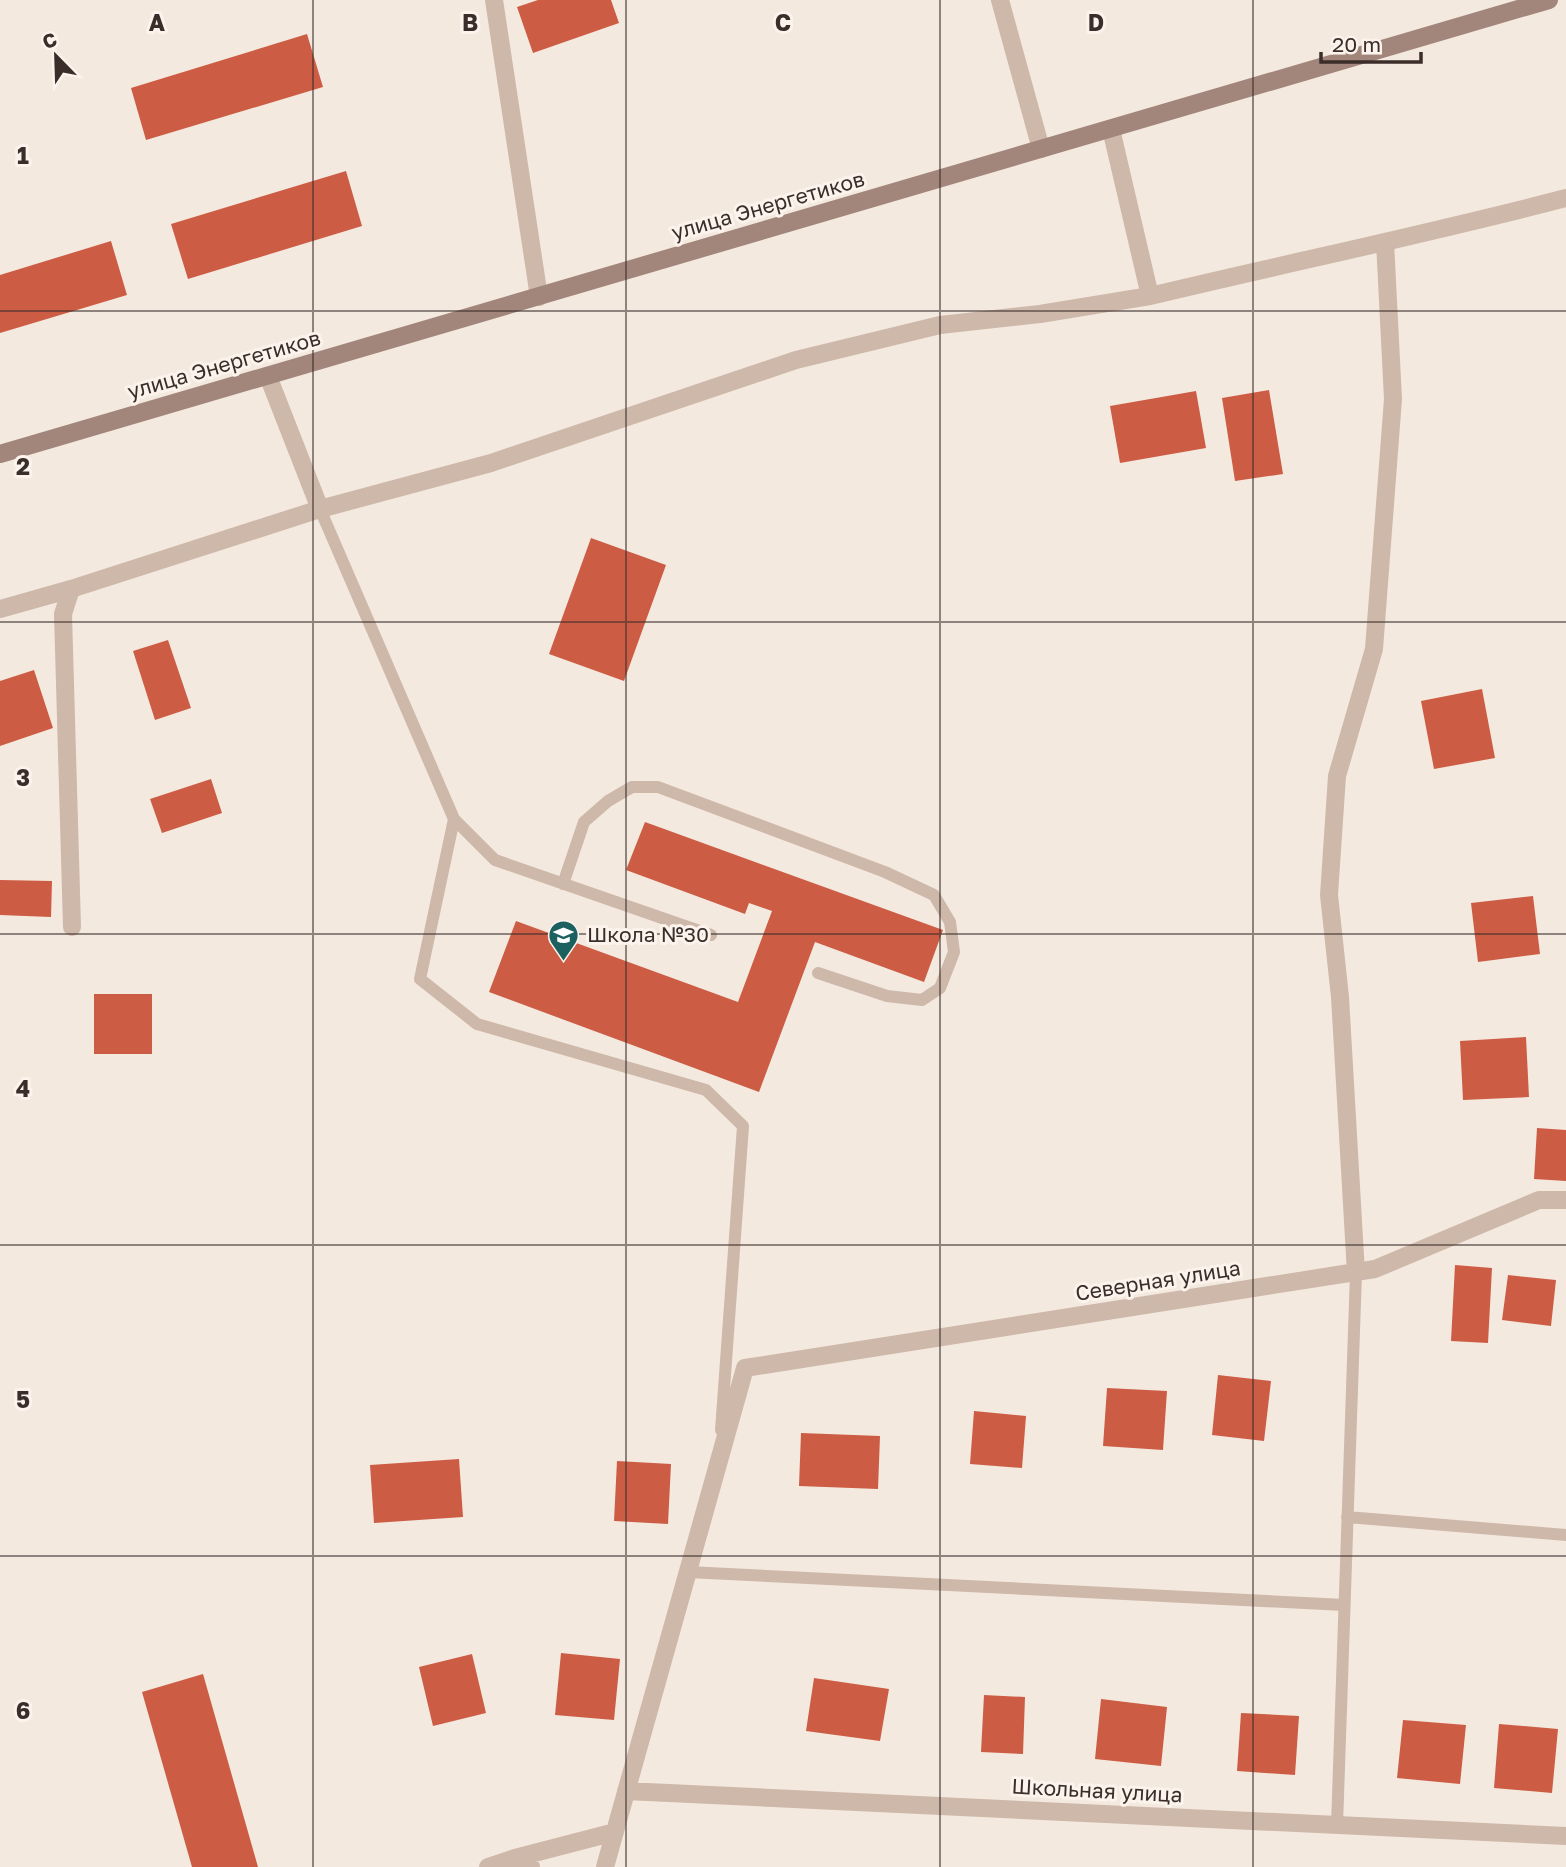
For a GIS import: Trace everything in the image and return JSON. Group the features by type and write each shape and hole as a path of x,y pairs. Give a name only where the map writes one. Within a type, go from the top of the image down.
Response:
{"street":[{"path":"494,0 539,297"},
{"path":"1000,0 1041,149"},
{"name":"улица Энергетиков","path":"0,454 1549,0"},
{"path":"1111,129 1150,296"},
{"path":"0,609 320,509 491,463 796,359 940,325 1040,314 1150,296 1422,235 1566,198"},
{"path":"1356,1273 1340,997 1329,894 1337,776 1374,649 1393,400 1385,242"},
{"path":"268,376 320,509"},
{"path":"71,589 63,614 72,927"},
{"name":"Северная улица","path":"719,1460 745,1368 1356,1273 1375,1269 1539,1200 1566,1200"},
{"path":"605,1867 719,1460"},
{"name":"Школьная улица","path":"626,1791 1566,1836"},
{"path":"488,1867 523,1863 615,1832"}],"lane":[{"path":"320,509 454,819 495,860 711,935"},
{"path":"563,884 584,822 608,801 632,787 658,787 897,878 934,895 950,922 954,953 940,988 922,1000 887,996 818,973"},
{"path":"454,819 419,979 477,1024 706,1090 743,1126 719,1460"},
{"path":"1337,1825 1356,1273"},
{"path":"1348,1517 1566,1535"},
{"path":"688,1572 1344,1605"}],"building":[{"path":"538,0 611,0 619,23 533,53 517,7"},
{"path":"307,34 323,87 146,140 131,88"},
{"path":"346,171 362,226 188,279 171,224"},
{"path":"111,241 127,295 0,333 0,275"},
{"path":"1269,390 1283,474 1235,481 1222,398"},
{"path":"1196,391 1206,448 1120,463 1110,406"},
{"path":"591,538 666,565 624,681 549,654"},
{"path":"168,640 191,708 155,720 133,651"},
{"path":"34,670 53,728 0,746 0,681"},
{"path":"1482,689 1495,758 1434,769 1421,701"},
{"path":"211,779 222,813 162,833 150,799"},
{"name":"Школа №30","path":"645,822 943,930 924,982 815,942 759,1092 489,992 516,921 738,1002 772,911 749,903 745,914 626,870"},
{"path":"0,880 52,881 51,917 0,915"},
{"path":"1533,896 1540,954 1478,962 1471,903"},
{"path":"94,994 152,994 152,1054 94,1054"},
{"path":"1526,1037 1529,1097 1463,1100 1460,1041"},
{"path":"1537,1128 1566,1130 1566,1181 1534,1179"},
{"path":"1455,1265 1492,1268 1488,1343 1451,1341"},
{"path":"1508,1275 1556,1280 1551,1326 1502,1320"},
{"path":"1218,1375 1271,1381 1264,1441 1212,1435"},
{"path":"1107,1388 1167,1391 1163,1450 1103,1446"},
{"path":"974,1411 1026,1416 1022,1468 970,1464"},
{"path":"801,1433 880,1436 878,1489 799,1486"},
{"path":"459,1459 463,1517 374,1523 370,1465"},
{"path":"617,1461 671,1464 668,1524 614,1521"},
{"path":"561,1653 620,1659 614,1720 555,1715"},
{"path":"472,1654 486,1713 433,1726 419,1667"},
{"path":"203,1674 258,1867 192,1867 142,1692"},
{"path":"814,1678 889,1689 880,1741 806,1731"},
{"path":"984,1695 1025,1697 1023,1754 981,1752"},
{"path":"1101,1699 1167,1707 1161,1766 1095,1759"},
{"path":"1241,1713 1299,1716 1295,1775 1237,1771"},
{"path":"1403,1720 1466,1725 1460,1784 1397,1778"},
{"path":"1499,1724 1558,1729 1552,1793 1494,1788"}],"place":[{"name":"Школа №30","path":"564,962"}]}
